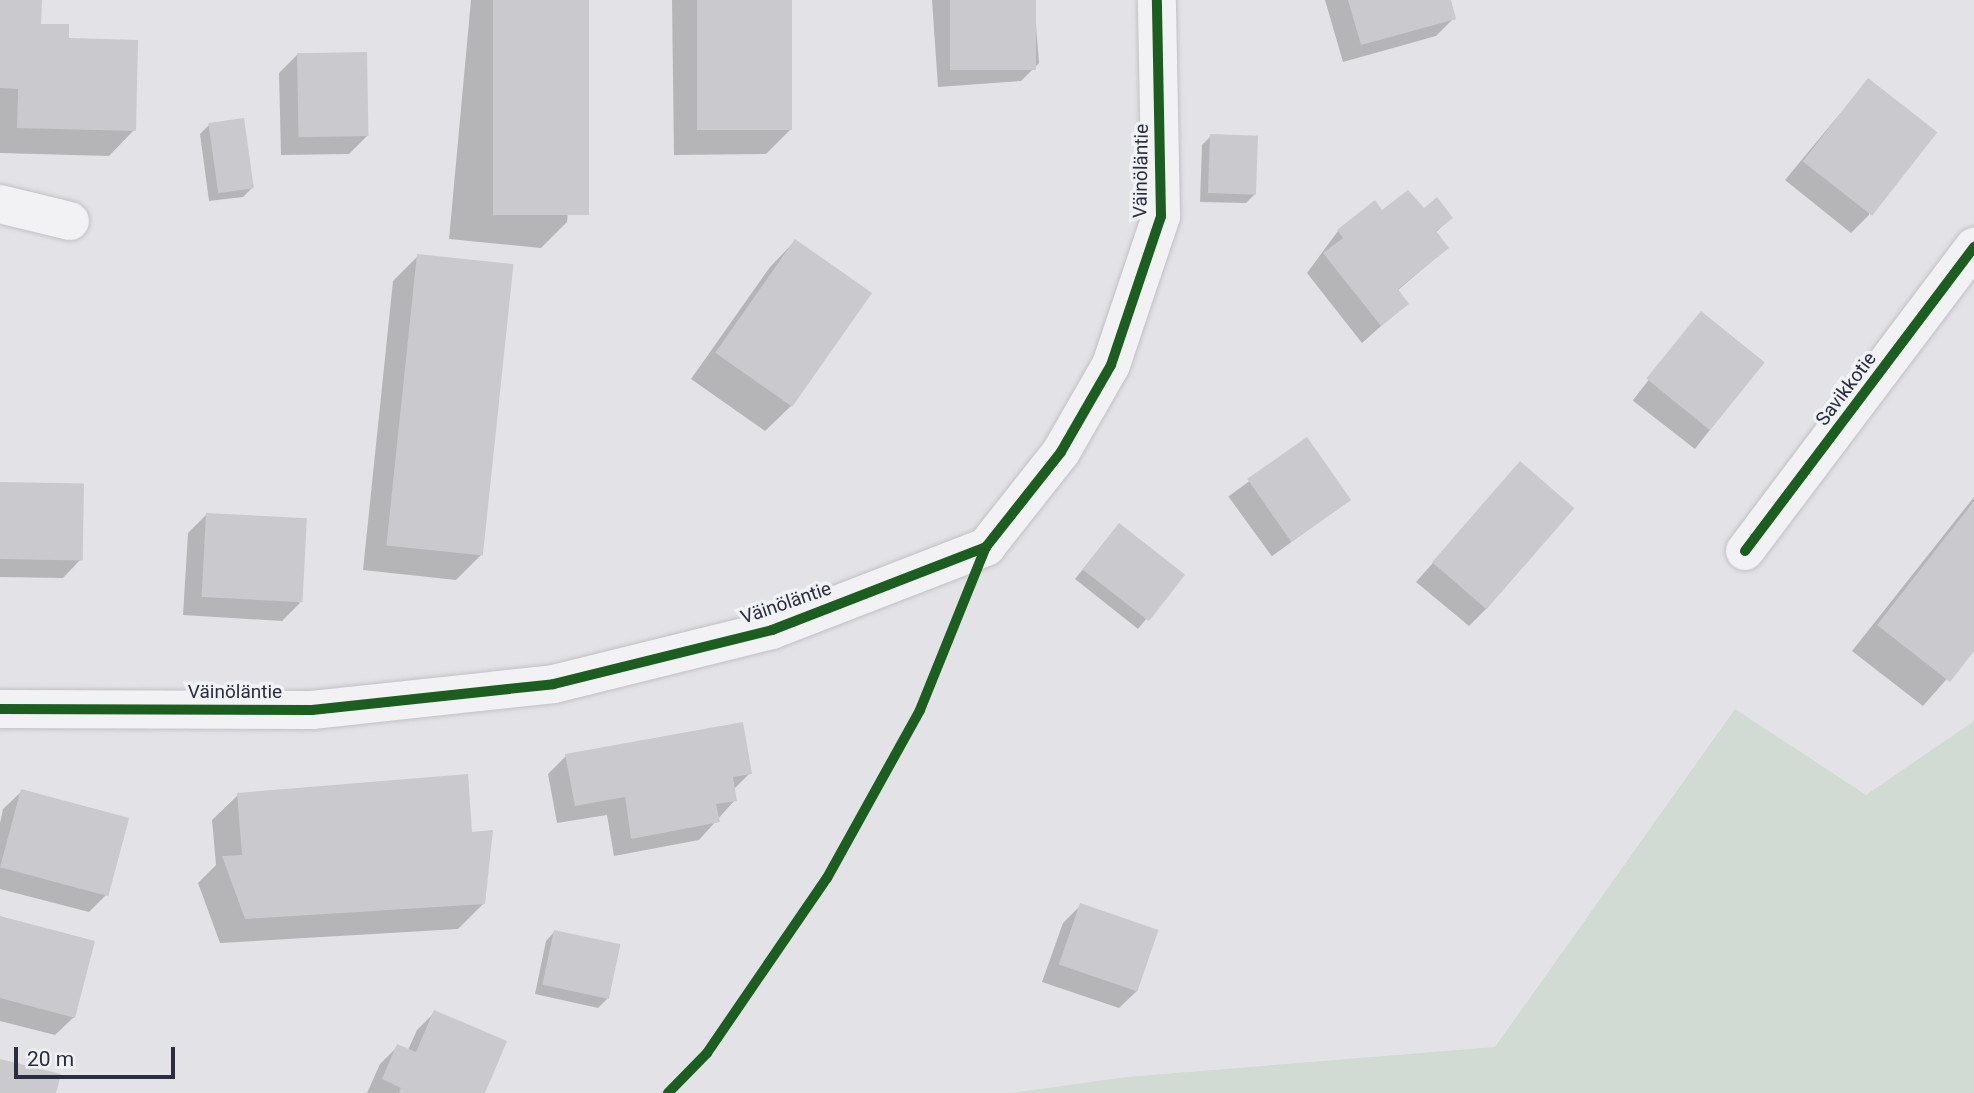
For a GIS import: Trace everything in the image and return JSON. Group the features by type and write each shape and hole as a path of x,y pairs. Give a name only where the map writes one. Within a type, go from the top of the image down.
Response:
{"street":[{"name":"Väinöläntie","path":"0,709 312,710 554,684 772,630 986,547 1061,452 1111,365 1161,216 1157,0"},
{"path":"0,204 70,221"},
{"name":"Savikkotie","path":"1745,551 1974,247"}],"shaded area":[{"path":"1735,709 1866,795 1974,721 1974,1093 1010,1093 1127,1077 1495,1047"}],"building":[{"path":"0,0 42,0 41,24 69,24 69,38 138,40 136,131 17,128 18,89 0,88"},
{"path":"493,0 589,0 589,215 493,215"},
{"path":"697,0 792,0 792,130 697,130"},
{"path":"950,0 1036,0 1036,70 950,70"},
{"path":"1348,0 1451,0 1456,19 1361,45"},
{"path":"367,52 368,136 298,137 297,53"},
{"path":"1868,78 1937,132 1872,216 1803,162"},
{"path":"244,118 254,188 218,193 208,123"},
{"path":"1210,134 1258,136 1256,195 1208,193"},
{"path":"1408,190 1424,208 1437,197 1453,218 1436,231 1449,248 1398,289 1409,304 1381,326 1323,253 1343,238 1337,230 1375,200 1382,210"},
{"path":"795,239 872,293 792,407 715,353"},
{"path":"417,254 513,264 483,556 386,545"},
{"path":"1701,311 1765,363 1710,430 1646,379"},
{"path":"1307,437 1351,500 1291,542 1247,479"},
{"path":"1520,461 1574,508 1486,609 1432,562"},
{"path":"0,482 84,483 83,560 0,559"},
{"path":"1974,501 1974,651 1950,682 1877,625"},
{"path":"206,513 307,518 302,602 202,597"},
{"path":"1119,523 1185,575 1149,621 1083,569"},
{"path":"743,722 752,774 733,777 737,801 716,804 720,822 631,839 625,797 575,806 565,754"},
{"path":"468,774 472,832 493,830 485,904 245,919 222,856 242,855 237,793"},
{"path":"21,789 129,818 108,896 0,867"},
{"path":"1080,903 1158,930 1137,991 1059,964"},
{"path":"0,916 95,941 75,1018 0,998"},
{"path":"554,930 621,944 609,999 542,985"},
{"path":"434,1010 507,1041 485,1093 399,1093 401,1088 382,1079 397,1044 416,1052"},
{"path":"0,1059 61,1074 56,1093 0,1093"}],"cycle path":[{"path":"0,709 312,710 554,684 772,630 986,547 1061,452 1111,365 1161,216 1157,0"},
{"path":"1745,551 1974,247"},
{"path":"668,1093 707,1053 827,878 920,710 986,547"}]}
